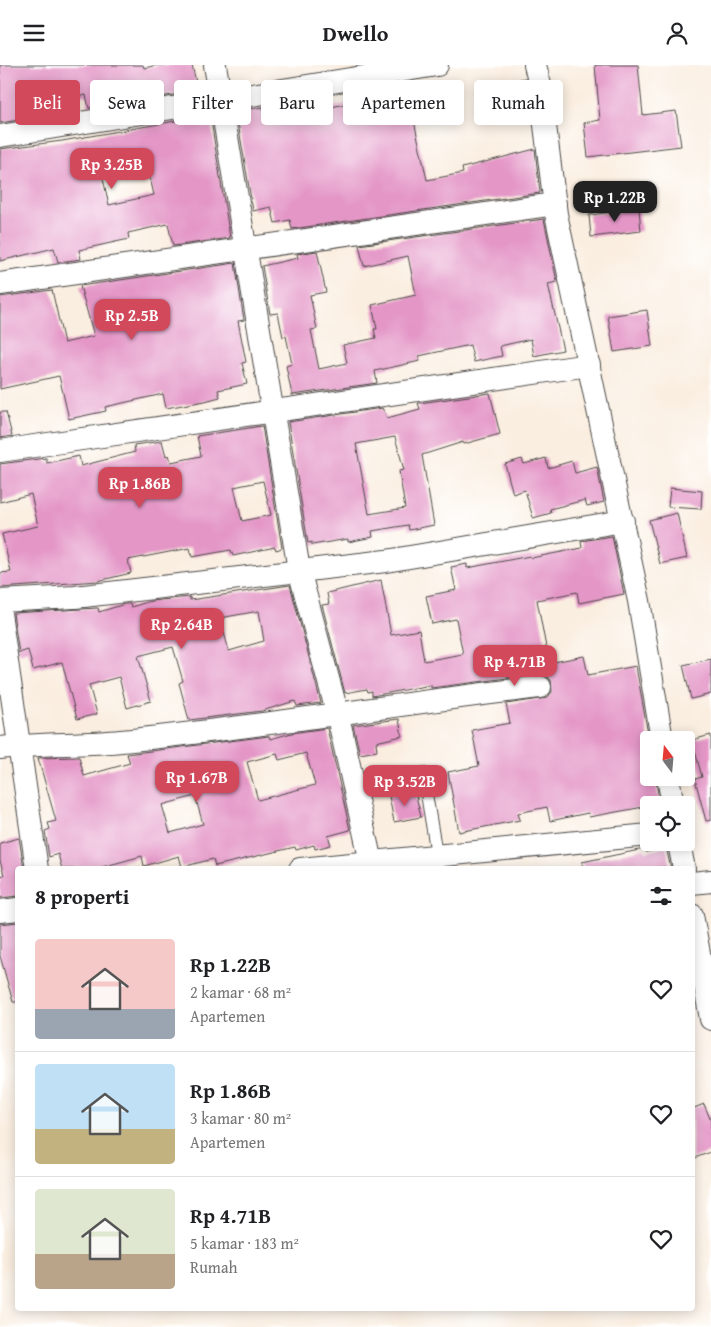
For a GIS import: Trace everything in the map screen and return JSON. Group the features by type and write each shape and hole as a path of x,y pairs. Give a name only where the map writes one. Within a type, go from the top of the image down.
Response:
{"street":[{"path":"215,65 217,80"},
{"path":"251,96 437,65"},
{"path":"535,65 540,85 555,203 623,521 660,731"},
{"path":"0,136 174,107"},
{"path":"225,125 298,570 337,712 371,862"},
{"path":"0,284 555,203"},
{"path":"0,451 589,365"},
{"path":"0,601 75,597 460,550 623,521"},
{"path":"0,613 9,747 36,866"},
{"path":"9,747 120,741 540,687"},
{"path":"330,866 640,836"},
{"path":"681,851 684,866"},
{"path":"695,883 711,881"},
{"path":"0,911 15,909"},
{"path":"695,945 697,965 711,1019"}],"lane":[{"path":"423,773 437,857"}],"building":[{"path":"0,65 143,65 144,68 158,65 192,65 195,80 174,80 174,95 164,96 164,80 90,80 89,108 86,95 80,96 80,80 15,80 15,121 0,123"},
{"path":"595,65 638,65 643,115 676,111 681,146 588,157 584,123 600,120"},
{"path":"343,104 343,125 415,125 427,180 463,173 462,168 535,149 540,193 292,229 290,220 275,223 271,207 253,211 238,125 251,125 251,109 261,107 261,125 333,125 333,107"},
{"path":"174,121 174,125 212,125 230,238 173,246 168,224 128,233 129,239 79,250 81,259 58,262 54,248 0,261 0,149 62,141 153,125 164,125 164,123","holes":["141,151 144,152 154,195 109,205 99,161"]},
{"path":"639,209 641,231 591,237 589,215"},
{"path":"544,219 557,282 548,284 563,350 534,356 531,339 500,346 502,356 474,362 470,345 419,356 420,361 375,371 377,383 292,395 286,366 292,364 286,336 283,337 278,313 270,314 262,266 298,258 297,254 317,251 326,292 310,295 317,329 311,330 319,369 347,363 343,345 376,338 374,329 377,329 372,305 416,295 408,256 364,266 359,245"},
{"path":"235,263 244,320 238,321 246,362 242,363 247,384 218,390 220,397 205,401 166,408 163,394 105,407 106,411 69,419 59,376 0,389 0,297 52,290 64,343 94,336 80,286"},
{"path":"647,310 652,346 614,352 608,316"},
{"path":"490,393 500,434 464,444 463,442 422,455 434,525 409,530 408,525 372,531 373,537 348,542 348,539 312,545 312,542 308,543 288,422 382,408 387,418 420,409 418,403","holes":["395,437 404,470 399,471 405,508 369,514 356,444"]},
{"path":"0,412 6,412 12,436 0,438"},
{"path":"262,426 282,548 276,550 275,547 233,556 231,550 192,557 190,548 128,560 131,573 98,581 0,588 0,573 11,572 2,534 38,526 31,494 0,502 0,464 46,458 47,463 79,456 81,466 135,452 134,445 162,441 166,456 169,455 171,462 201,456 197,436","holes":["263,481 271,515 242,521 234,487"]},
{"path":"546,458 548,468 572,461 575,473 597,467 604,502 587,506 585,500 550,509 551,513 533,518 525,490 513,494 505,464 522,459 524,464"},
{"path":"670,488 702,491 701,509 668,507"},
{"path":"677,513 687,558 660,564 649,520"},
{"path":"612,536 624,594 579,603 577,592 537,600 549,663 584,656 588,675 636,666 647,731 640,731 640,786 657,786 659,796 640,796 640,808 589,817 588,813 550,821 547,807 518,813 520,820 459,832 448,772 479,766 472,730 510,723 506,704 547,698 552,692 551,680 546,675 538,674 431,688 431,685 372,696 372,691 368,692 367,689 345,693 322,605 329,604 327,593 381,580 391,635 419,630 424,661 463,654 456,619 432,624 426,596 456,590 451,567 467,564 467,568 582,548 581,541"},
{"path":"290,585 321,703 297,706 295,701 262,711 189,720 179,683 183,681 173,647 138,656 151,701 127,708 119,677 89,685 97,714 77,719 62,662 33,670 28,650 19,653 13,613 98,608 99,612 125,604 130,604 131,607 151,601 190,597 190,600","holes":["259,611 264,641 229,651 220,618"]},
{"path":"711,659 711,694 691,699 683,665"},
{"path":"399,719 402,736 376,742 377,751 360,754 353,725"},
{"path":"327,728 350,830 328,836 331,845 315,849 314,845 296,850 295,847 215,866 213,859 182,866 179,856 144,866 142,856 106,866 61,866 58,854 49,857 45,831 50,829 48,823 56,821 38,758 79,757 84,776 130,763 127,754 269,736 270,739 292,733","holes":["306,753 315,785 258,800 247,762 277,754 279,760","195,796 203,824 170,833 162,805"]},
{"path":"711,735 711,820 706,821 695,779 702,777 695,751 695,739"},
{"path":"415,791 421,817 394,822 389,796"},
{"path":"19,838 24,866 15,866 15,896 0,898 0,876 4,875 0,861 0,843"},
{"path":"640,850 667,851 670,866 583,866 582,862"},
{"path":"15,922 15,1002 13,1002 0,956 0,924"},
{"path":"704,1104 711,1121 711,1152 695,1158 695,1108"}]}
